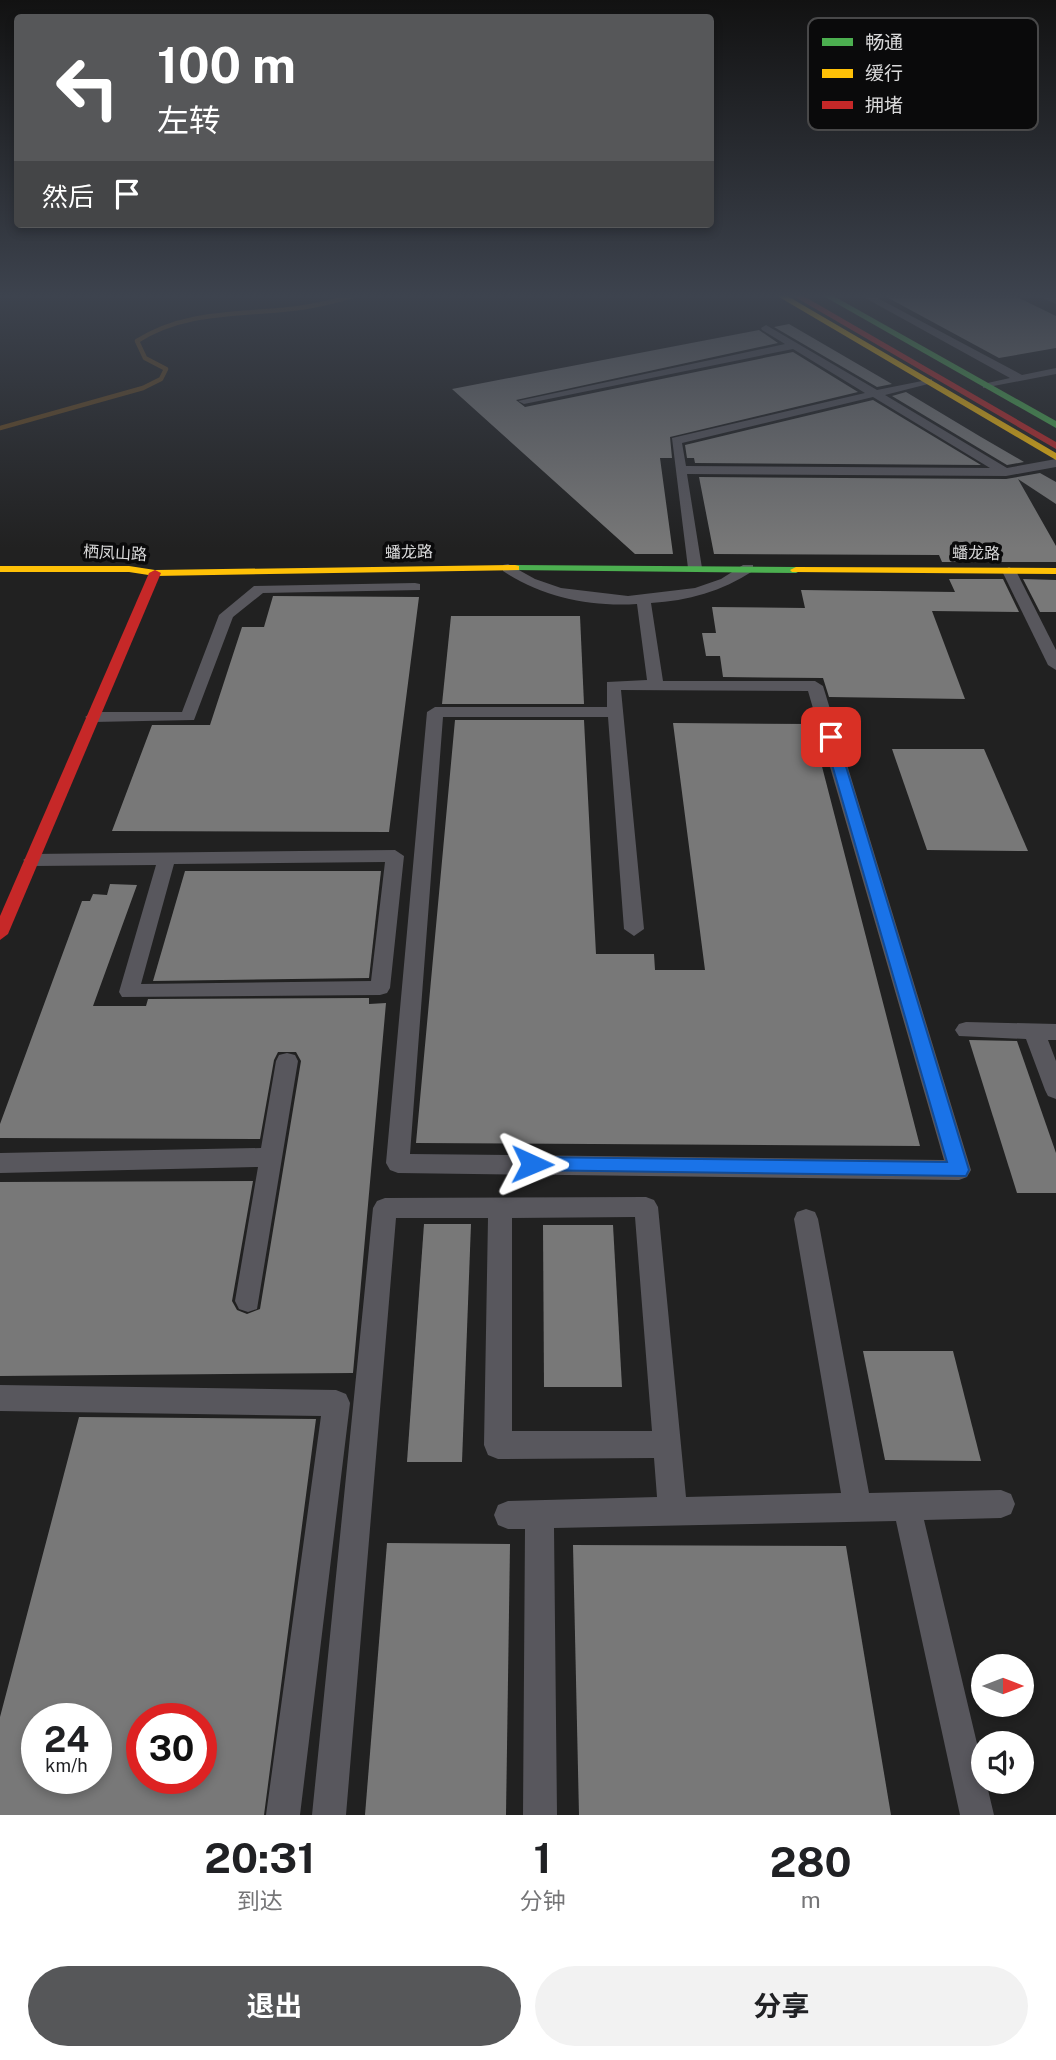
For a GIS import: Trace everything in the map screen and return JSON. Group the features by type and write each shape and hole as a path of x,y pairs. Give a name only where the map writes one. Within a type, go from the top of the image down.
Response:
{"street":[{"path":"524,401 632,379"},
{"path":"851,379 1006,472"},
{"path":"922,379 1056,457"},
{"path":"940,379 1056,446"},
{"path":"958,379 1056,435"},
{"path":"973,379 1056,425"},
{"path":"986,386 1021,379"},
{"path":"695,568 676,441 928,382"},
{"path":"680,470 1006,472 1056,463"},
{"path":"508,568 533,585 558,593 601,599 705,592 731,582 748,568"},
{"name":"蟠龙路","path":"155,573 508,568 1056,571"},
{"name":"栖凤山路","path":"0,569 129,569 155,573"},
{"path":"1009,571 1056,665"},
{"path":"0,934 155,573"},
{"name":"栖凤山路","path":"0,586 124,586 155,573"},
{"path":"93,717 188,717 226,615 259,589 415,587"},
{"path":"643,598 656,685"},
{"path":"615,712 435,712 398,1163 959,1170 816,686 613,685 634,929"},
{"path":"32,860 395,856 380,988 129,992 167,859"},
{"path":"967,1030 1045,1032 1056,1090"},
{"path":"248,1301 287,1061"},
{"path":"0,1163 270,1157"},
{"path":"329,1815 385,1208 646,1206 673,1512"},
{"path":"500,1208 498,1445 667,1444"},
{"path":"806,1219 858,1509"},
{"path":"0,1398 336,1403 283,1815"},
{"path":"508,1515 1001,1504"},
{"path":"907,1507 977,1815"},
{"path":"539,1514 540,1815"}],"building":[{"path":"506,379 614,379 516,400 525,407 663,379 836,379 858,392 670,437 672,458 660,458 673,554 635,554 452,389"},
{"path":"863,379 883,379 892,384 877,387"},
{"path":"906,392 1024,462 1007,465 892,396"},
{"path":"873,400 981,465 695,463 694,458 687,458 685,445"},
{"path":"1040,473 1056,482 1056,504 1018,479 1056,546 1056,562 942,562 939,555 714,554 699,477 1006,479"},
{"path":"949,579 1003,579 1019,612 932,611 965,699 829,697 823,678 723,677 720,656 706,656 702,633 716,633 712,607 805,608 801,590 955,592"},
{"path":"1023,579 1056,580 1056,612 1040,612"},
{"path":"273,596 419,597 389,832 112,831 152,725 210,725 242,627 264,627"},
{"path":"451,616 580,616 584,704 442,704"},
{"path":"455,720 584,720 596,954 654,954 655,970 705,970 673,723 811,724 920,1146 416,1143"},
{"path":"892,749 984,749 1028,851 927,850"},
{"path":"185,871 381,871 369,978 153,981"},
{"path":"110,884 137,885 93,1006 146,1006 148,999 369,998 369,1004 386,1003 353,1373 0,1376 0,1182 253,1181 232,1301 237,1310 247,1314 260,1309 301,1061 296,1052 278,1052 274,1060 260,1139 0,1138 0,1124 82,901 90,901 93,894 107,895"},
{"path":"969,1040 1017,1041 1056,1153 1056,1193 1017,1193"},
{"path":"424,1224 471,1224 462,1462 407,1462"},
{"path":"543,1225 613,1225 622,1387 544,1387"},
{"path":"863,1351 953,1351 981,1461 885,1460"},
{"path":"79,1417 316,1419 264,1815 0,1815 0,1717"},
{"path":"387,1543 510,1544 506,1815 365,1815"},
{"path":"573,1545 846,1546 891,1815 579,1815"}],"waterway":[{"path":"0,428 143,388 161,379"}],"traffic: fast":[{"path":"974,379 1056,425"},
{"path":"515,568 796,570"}],"traffic: slow":[{"path":"922,379 1056,457"},
{"path":"0,569 129,569 155,573 515,568"},
{"path":"796,570 1056,571"}],"traffic: jam":[{"path":"940,379 1056,446"},
{"path":"0,934 155,573"}],"route":[{"path":"532,1164 959,1170 831,737"}]}
